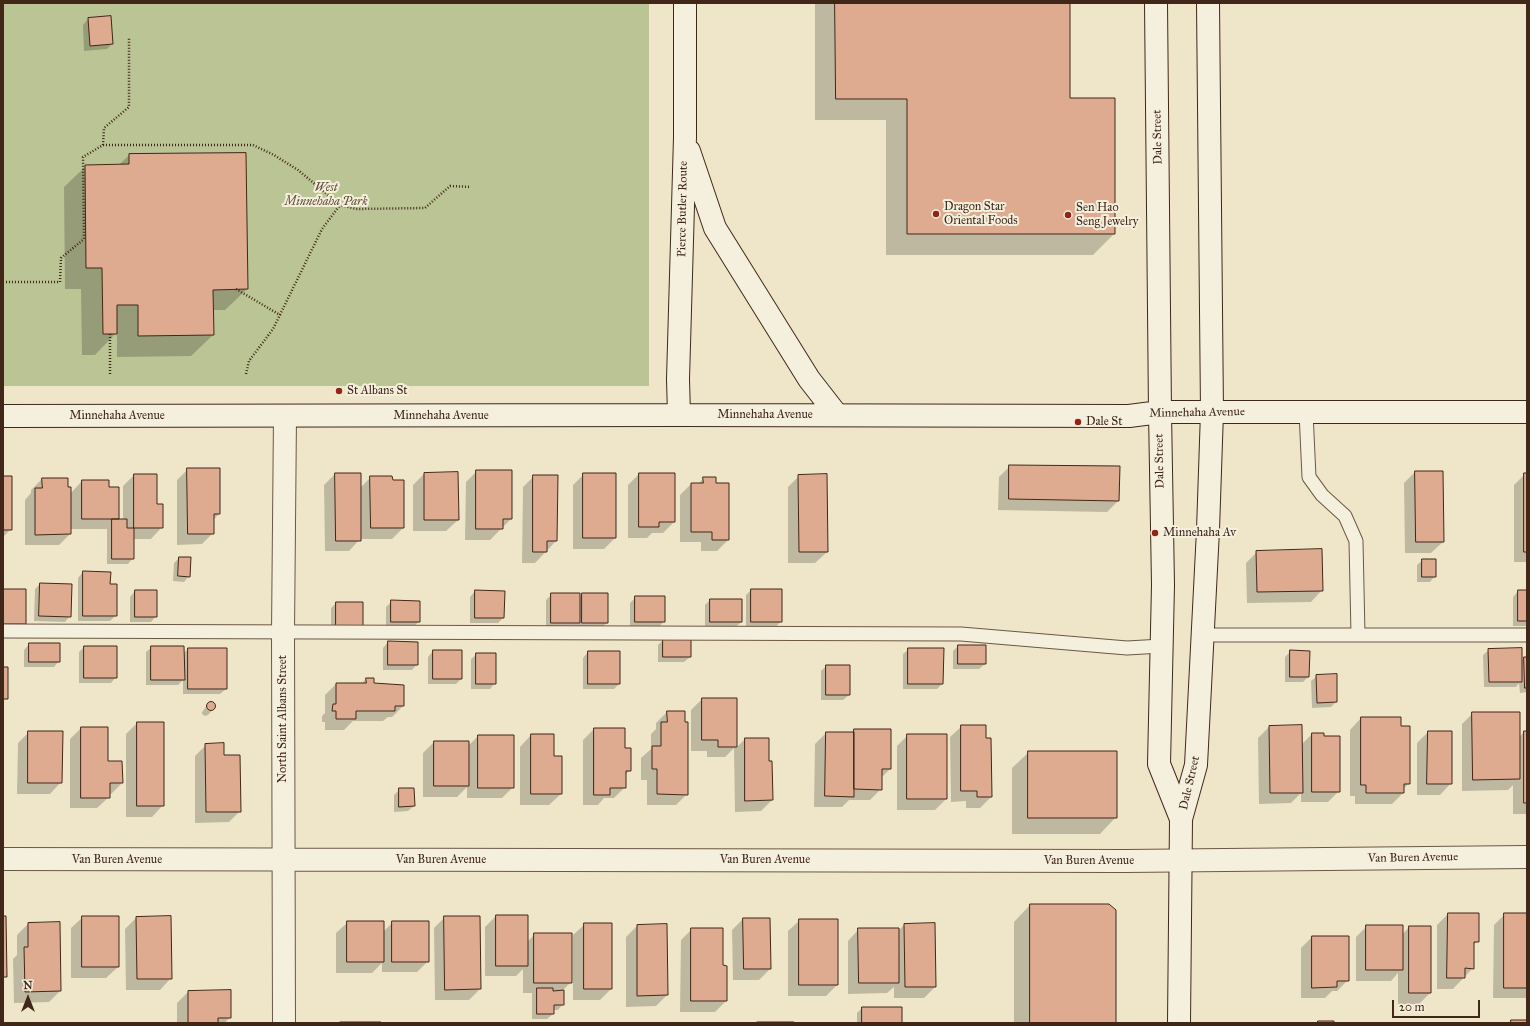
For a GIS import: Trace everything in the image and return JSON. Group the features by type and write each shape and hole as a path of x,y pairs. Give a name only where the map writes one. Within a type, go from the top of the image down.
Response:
{"main road":[{"name":"Pierce Butler Route","path":"679,415 685,137 685,3"},
{"name":"Dale Street","path":"1156,3 1163,585 1159,764 1181,819"},
{"name":"Dale Street","path":"1179,1023 1181,819 1196,765 1208,530 1212,412 1208,3"},
{"path":"685,137 715,228 809,379 837,416"},
{"name":"Minnehaha Avenue","path":"3,416 1129,416 1160,412 1527,412"},
{"name":"North Saint Albans Street","path":"284,1023 283,632 285,416"},
{"name":"Van Buren Avenue","path":"3,859 1181,860 1527,857"}],"lane":[{"path":"1306,412 1309,476 1322,495 1345,516 1356,540 1358,635"},
{"path":"3,631 962,634 1127,648 1162,646"},
{"path":"1202,635 1527,635"}],"path":[{"path":"103,145 104,128 129,107 129,37"},
{"path":"3,282 60,282 61,258 84,239 83,158 103,145 253,145 274,155 298,170 340,205 356,209 425,208 450,186 471,187"},
{"path":"246,374 249,361 273,330 322,229 340,205"},
{"path":"236,289 280,315"},
{"path":"110,334 110,374"}],"green space":[{"name":"West Minnehaha Park","path":"3,3 649,3 649,386 3,386"}],"building":[{"path":"835,3 1070,3 1070,98 1115,98 1115,234 907,234 907,99 836,99"},
{"path":"111,16 113,44 90,46 88,18"},
{"path":"246,153 248,289 213,290 214,335 138,336 138,305 117,305 117,334 103,334 102,268 86,268 85,165 129,164 129,154"},
{"path":"1009,465 1120,466 1119,501 1009,499"},
{"path":"187,468 220,468 220,514 214,514 214,534 188,534"},
{"path":"476,470 512,470 512,519 503,519 503,529 476,529"},
{"path":"1415,471 1443,471 1444,542 1416,542"},
{"path":"458,472 459,520 424,520 424,473"},
{"path":"335,473 361,473 361,541 336,541"},
{"path":"583,473 616,473 616,538 583,538"},
{"path":"639,473 675,473 675,522 659,522 659,527 639,527"},
{"path":"1524,473 1527,473 1527,552 1524,552"},
{"path":"134,474 157,474 157,504 163,504 163,528 134,528"},
{"path":"827,474 828,552 799,552 798,475"},
{"path":"533,475 558,475 557,541 547,541 547,552 533,552"},
{"path":"3,476 12,476 12,530 3,530"},
{"path":"370,476 392,476 393,480 404,480 404,528 371,528"},
{"path":"703,477 716,477 716,483 729,483 729,540 712,540 712,532 691,532 691,483 703,483"},
{"path":"42,478 68,478 68,487 71,487 71,534 35,535 35,488 42,488"},
{"path":"82,480 109,480 109,487 119,487 119,519 82,519"},
{"path":"112,519 127,519 127,528 134,528 134,559 112,559"},
{"path":"1322,549 1323,591 1257,592 1256,551"},
{"path":"179,557 191,557 190,577 178,576"},
{"path":"1422,559 1436,559 1436,577 1422,577"},
{"path":"83,571 111,572 110,584 117,584 117,616 83,616"},
{"path":"40,583 72,584 71,617 39,616"},
{"path":"3,589 26,589 26,624 3,624"},
{"path":"751,589 782,589 782,622 751,622"},
{"path":"135,590 157,590 157,617 135,617"},
{"path":"475,590 505,591 504,618 475,618"},
{"path":"1518,590 1527,590 1527,621 1518,621"},
{"path":"551,593 580,593 580,623 551,623"},
{"path":"582,593 608,593 608,623 582,623"},
{"path":"635,596 665,596 665,622 635,622"},
{"path":"710,599 742,599 742,622 710,622"},
{"path":"391,600 420,601 420,622 391,622"},
{"path":"336,602 363,602 363,626 336,626"},
{"path":"663,639 691,639 691,657 663,657"},
{"path":"388,641 418,642 418,665 388,665"},
{"path":"29,643 60,643 60,662 29,662"},
{"path":"958,645 986,645 986,664 958,664"},
{"path":"84,646 117,646 117,678 84,678"},
{"path":"151,646 184,646 185,680 151,680"},
{"path":"188,648 227,648 227,689 188,689"},
{"path":"908,648 944,648 943,684 908,684"},
{"path":"1522,648 1522,682 1489,682 1488,649"},
{"path":"433,650 462,650 462,679 433,679"},
{"path":"1290,650 1310,651 1309,677 1290,677"},
{"path":"588,651 620,651 620,684 588,684"},
{"path":"476,653 496,653 496,684 476,684"},
{"path":"1524,657 1527,657 1527,688 1525,688"},
{"path":"826,665 850,665 850,695 826,695"},
{"path":"3,667 8,667 8,699 3,699"},
{"path":"1337,674 1337,702 1317,703 1316,675"},
{"path":"366,678 374,678 374,683 404,685 404,706 395,706 395,711 356,711 356,719 336,719 336,711 332,711 333,704 336,704 336,683 366,683"},
{"path":"702,698 737,698 737,747 718,747 718,740 702,740"},
{"path":"209,702 213,702 215,706 213,710 209,710 207,708 207,704"},
{"path":"667,711 685,711 685,722 688,722 688,795 657,794 657,769 652,769 652,746 661,746 661,722 667,722"},
{"path":"1472,712 1520,712 1520,779 1473,780"},
{"path":"1361,717 1401,717 1401,726 1410,726 1410,784 1404,784 1404,793 1366,793 1366,785 1361,785"},
{"path":"137,722 164,722 164,806 137,806"},
{"path":"961,725 986,725 986,738 991,738 992,797 977,797 977,791 961,791"},
{"path":"1302,725 1303,793 1270,793 1269,726"},
{"path":"81,727 108,727 108,761 122,761 123,783 110,783 110,798 81,798"},
{"path":"594,728 625,728 625,748 631,748 631,771 626,771 626,788 610,788 610,795 594,795"},
{"path":"854,729 891,729 891,769 882,769 882,790 854,789"},
{"path":"28,731 63,731 62,783 28,783"},
{"path":"1428,731 1452,731 1452,784 1427,784"},
{"path":"1524,731 1527,731 1527,803 1524,803"},
{"path":"826,732 854,732 854,797 825,796"},
{"path":"1312,733 1324,733 1324,736 1340,736 1340,792 1312,792"},
{"path":"531,734 554,734 554,756 562,756 562,794 531,794"},
{"path":"907,734 947,734 947,799 907,799"},
{"path":"478,735 514,735 514,788 478,788"},
{"path":"745,738 769,738 769,761 772,761 773,800 745,801"},
{"path":"434,741 469,741 469,786 434,786"},
{"path":"224,743 224,755 240,755 241,812 206,812 205,744"},
{"path":"1028,751 1117,751 1117,818 1028,818"},
{"path":"399,788 414,788 415,806 399,807"},
{"path":"1030,904 1109,904 1116,910 1116,1023 1030,1023"},
{"path":"1448,913 1479,913 1479,942 1474,942 1474,969 1465,968 1465,978 1447,978"},
{"path":"1504,913 1527,913 1527,988 1504,988"},
{"path":"496,915 528,915 528,966 496,966"},
{"path":"3,916 6,916 7,977 3,977"},
{"path":"82,916 119,916 119,967 82,967"},
{"path":"171,916 172,979 137,979 136,917"},
{"path":"444,916 480,916 481,989 445,990"},
{"path":"743,918 770,918 771,969 744,969"},
{"path":"799,919 838,919 838,985 799,985"},
{"path":"347,921 384,921 384,962 347,962"},
{"path":"392,921 429,921 429,962 392,962"},
{"path":"60,922 61,991 25,992 24,947 28,947 28,923"},
{"path":"584,923 612,923 612,989 584,989"},
{"path":"935,923 936,987 905,987 904,924"},
{"path":"667,924 668,995 637,996 637,925"},
{"path":"1366,925 1403,925 1403,970 1366,970"},
{"path":"1409,926 1431,926 1431,993 1409,993"},
{"path":"691,928 723,928 723,965 727,966 727,1001 691,1001"},
{"path":"858,928 899,928 899,983 859,983"},
{"path":"534,933 572,933 572,983 534,983"},
{"path":"1312,936 1349,936 1349,981 1337,981 1337,987 1312,988"},
{"path":"537,988 553,988 553,991 564,990 564,1005 554,1005 554,1014 537,1014"},
{"path":"231,990 231,1018 218,1018 218,1023 188,1023 188,991"},
{"path":"862,1007 902,1007 902,1023 862,1023"},
{"path":"1511,1020 1527,1020 1527,1023 1511,1023"},
{"path":"1318,1021 1334,1021 1334,1023 1318,1023"},
{"path":"381,1022 381,1023 340,1023"},
{"path":"794,1022 794,1023 757,1023"}],"place":[{"name":"Dragon Star Oriental Foods","path":"936,214"},
{"name":"Sen Hao Seng Jewelry","path":"1068,215"},
{"name":"St Albans St","path":"339,391"},
{"name":"Dale St","path":"1078,422"},
{"name":"Minnehaha Av","path":"1155,533"}]}
